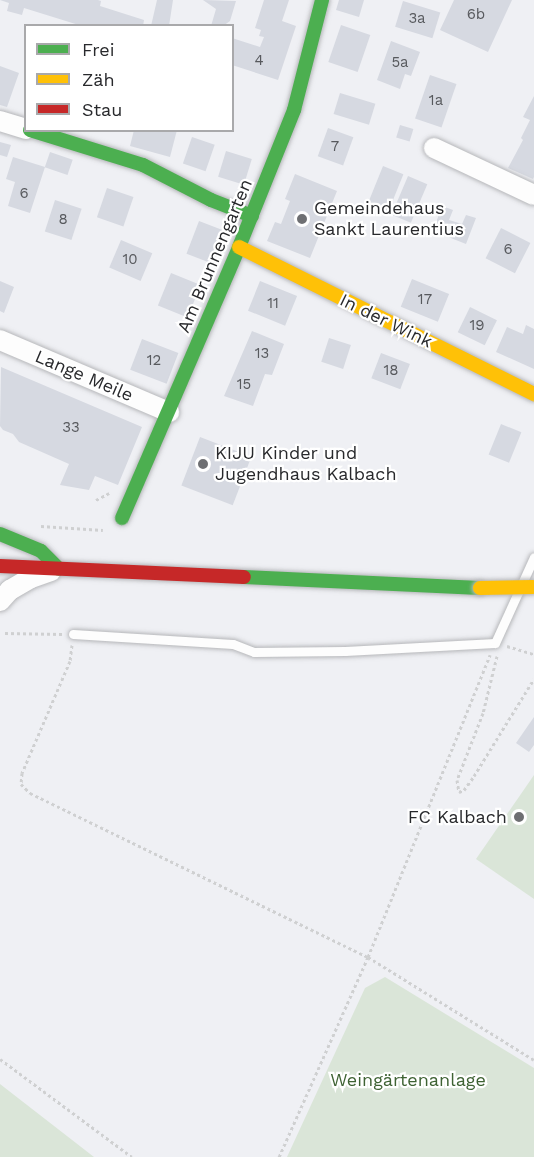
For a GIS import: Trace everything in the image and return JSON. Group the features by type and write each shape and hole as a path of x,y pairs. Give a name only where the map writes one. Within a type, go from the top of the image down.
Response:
{"street":[{"name":"Am Brunnengarten","path":"122,518 239,247 294,110 322,0"},
{"path":"0,121 24,129"},
{"path":"35,132 143,165 211,200 252,216"},
{"path":"434,148 534,195"},
{"name":"In der Wink","path":"239,247 534,394"},
{"name":"Lange Meile","path":"0,340 169,412"},
{"path":"0,534 41,551 59,568"},
{"path":"0,566 480,588 534,587"},
{"path":"0,601 10,590 31,578 59,568"}],"lane":[{"path":"73,634 233,644 254,652 345,651 495,643 534,557"}],"path":[{"path":"40,526 118,531 122,518"},
{"path":"5,633 73,634 70,661 22,773 21,784 30,793 368,957 534,1060"},
{"path":"495,643 534,654"},
{"path":"495,643 498,662 483,713 457,780 459,792 469,783 534,679"},
{"path":"279,1157 368,957 495,643"},
{"path":"0,1059 132,1157"}],"green space":[{"name":"FC Kalbach","path":"534,775 534,899 476,859"},
{"name":"Weingärtenanlage","path":"385,977 534,1068 534,1157 287,1157 365,988"},
{"path":"0,1084 94,1157 0,1157"}],"building":[{"path":"0,0 98,0 101,1 100,6 144,20 143,24 76,24 24,8 22,15 7,11 9,3"},
{"path":"157,0 173,0 169,24 151,24"},
{"path":"203,0 236,1 230,21 226,24 212,24 216,9"},
{"path":"264,0 289,0 282,21 296,26 278,80 234,66 234,39 260,47 264,37 259,36 261,30 255,28"},
{"path":"339,0 364,0 359,17 336,10"},
{"path":"454,0 512,0 488,52 440,30"},
{"path":"403,1 440,12 432,38 395,27"},
{"path":"341,25 370,35 358,72 328,62"},
{"path":"391,41 420,52 411,76 405,74 400,89 377,80"},
{"path":"0,66 19,73 7,107 0,105"},
{"path":"430,75 456,84 441,128 415,118"},
{"path":"340,93 375,104 369,125 334,114"},
{"path":"534,96 533,179 508,168 523,140 521,138 530,120 523,117"},
{"path":"400,125 413,129 410,142 396,137"},
{"path":"328,128 353,137 343,165 318,156"},
{"path":"134,132 176,132 170,157 130,146"},
{"path":"192,137 215,145 206,171 183,163"},
{"path":"0,142 11,145 7,157 0,155"},
{"path":"226,151 252,159 244,185 218,177"},
{"path":"50,152 73,160 67,175 45,167"},
{"path":"13,157 45,167 30,213 8,206 15,182 6,179"},
{"path":"383,166 403,174 388,213 367,205"},
{"path":"295,174 337,191 310,258 267,241 275,222 281,224 290,201 285,199"},
{"path":"408,176 427,184 411,223 392,215"},
{"path":"107,188 133,197 123,226 97,217"},
{"path":"55,200 82,209 71,240 45,231"},
{"path":"442,206 453,210 449,220 462,224 466,215 476,218 466,244 433,231"},
{"path":"199,221 227,232 214,264 186,254"},
{"path":"501,228 530,243 515,273 486,258"},
{"path":"121,240 152,253 141,281 109,268"},
{"path":"171,273 201,285 188,317 158,305"},
{"path":"412,279 449,294 438,322 401,307"},
{"path":"0,281 14,287 4,313 0,311"},
{"path":"260,281 297,296 285,326 248,311"},
{"path":"470,307 497,320 485,345 458,332"},
{"path":"526,325 534,329 534,369 496,352 507,327 523,334"},
{"path":"252,331 284,344 272,375 265,374 253,406 224,396"},
{"path":"329,338 351,345 343,369 321,362"},
{"path":"142,339 178,353 167,384 130,370"},
{"path":"381,353 410,364 400,389 371,378"},
{"path":"1,367 142,427 118,485 95,476 89,490 60,485 69,464 19,442 13,434 3,430 0,426"},
{"path":"501,424 521,432 509,463 489,455"},
{"path":"200,437 251,457 233,505 181,486"},
{"path":"534,717 534,745 529,752 516,743"}],"traffic: fast":[{"path":"122,518 239,247 294,110 322,0"},
{"path":"36,132 143,165 211,200 252,216"},
{"path":"0,534 41,551 59,569"},
{"path":"244,577 480,588"}],"traffic: slow":[{"path":"239,247 534,394"},
{"path":"480,588 533,587"}],"traffic: jam":[{"path":"0,566 244,577"}],"place":[{"name":"Gemeindehaus Sankt Laurentius","path":"302,219"},
{"name":"KIJU Kinder und Jugendhaus Kalbach","path":"203,464"},
{"name":"FC Kalbach","path":"519,817"}]}
